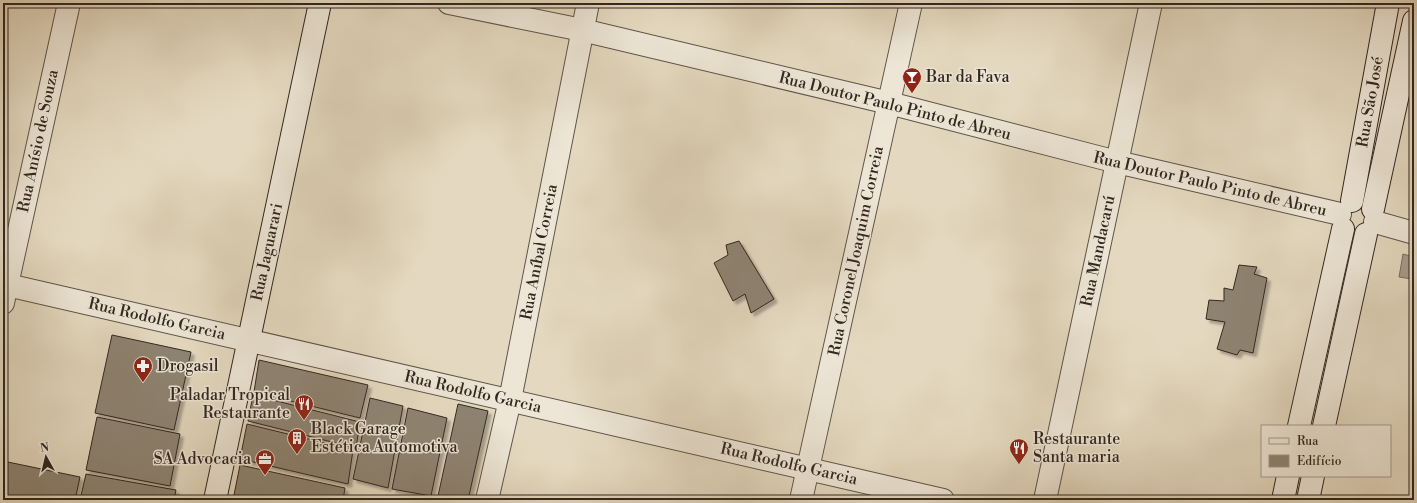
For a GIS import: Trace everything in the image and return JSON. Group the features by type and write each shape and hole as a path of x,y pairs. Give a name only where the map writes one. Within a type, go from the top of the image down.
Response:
{"street":[{"name":"Rua Anísio de Souza","path":"4,291 69,3"},
{"name":"Rua Jaguarari","path":"215,500 320,3"},
{"name":"Rua Doutor Paulo Pinto de Abreu","path":"449,3 582,30 889,103 1117,162 1345,215"},
{"name":"Rua Aníbal Correia","path":"488,500 510,400 588,3"},
{"name":"Rua Coronel Joaquim Correia","path":"801,500 911,3"},
{"name":"Rua Mandacarú","path":"1045,500 1151,3"},
{"name":"Rua São José","path":"1299,425 1345,215 1388,3"},
{"name":"Rua São José","path":"1324,425 1371,222 1414,21"},
{"path":"1364,202 1369,204 1371,222 1354,236 1348,234 1345,215 1364,202"},
{"path":"1371,222 1414,233"},
{"name":"Rua Rodolfo Garcia","path":"4,291 249,340 943,500"},
{"path":"1283,500 1288,477"},
{"path":"1308,500 1314,477"}],"shaded area":[{"path":"1403,254 1414,257 1412,279 1399,277"}],"building":[{"path":"739,241 774,299 751,313 745,294 733,301 714,263 728,255 726,245"},
{"path":"1239,265 1257,267 1254,274 1267,278 1253,353 1240,350 1237,355 1217,349 1225,322 1206,319 1209,300 1224,301 1224,288 1233,290"},
{"name":"Drogasil","path":"112,335 191,352 174,430 95,413"},
{"path":"259,360 368,385 360,418 254,392"},
{"name":"Paladar Tropical Restaurante","path":"253,395 360,422 356,448 248,421"},
{"path":"370,398 403,406 388,488 353,479"},
{"path":"458,404 488,411 468,500 438,496"},
{"path":"408,408 447,418 431,496 392,489"},
{"path":"97,417 180,434 170,486 86,470"},
{"name":"Black Garage Estética Automotiva","path":"247,424 353,450 348,484 240,459"},
{"path":"3,461 80,477 75,500 3,500"},
{"name":"SA Advocacia","path":"240,465 345,488 343,500 257,500 234,495"},
{"path":"86,474 176,490 174,500 80,500"}],"place":[{"name":"Bar da Fava","path":"912,94"},
{"name":"Drogasil","path":"143,383"},
{"name":"Paladar Tropical Restaurante","path":"304,421"},
{"name":"Black Garage Estética Automotiva","path":"297,455"},
{"name":"Restaurante Santa maria","path":"1019,465"},
{"name":"SA Advocacia","path":"265,476"}]}
